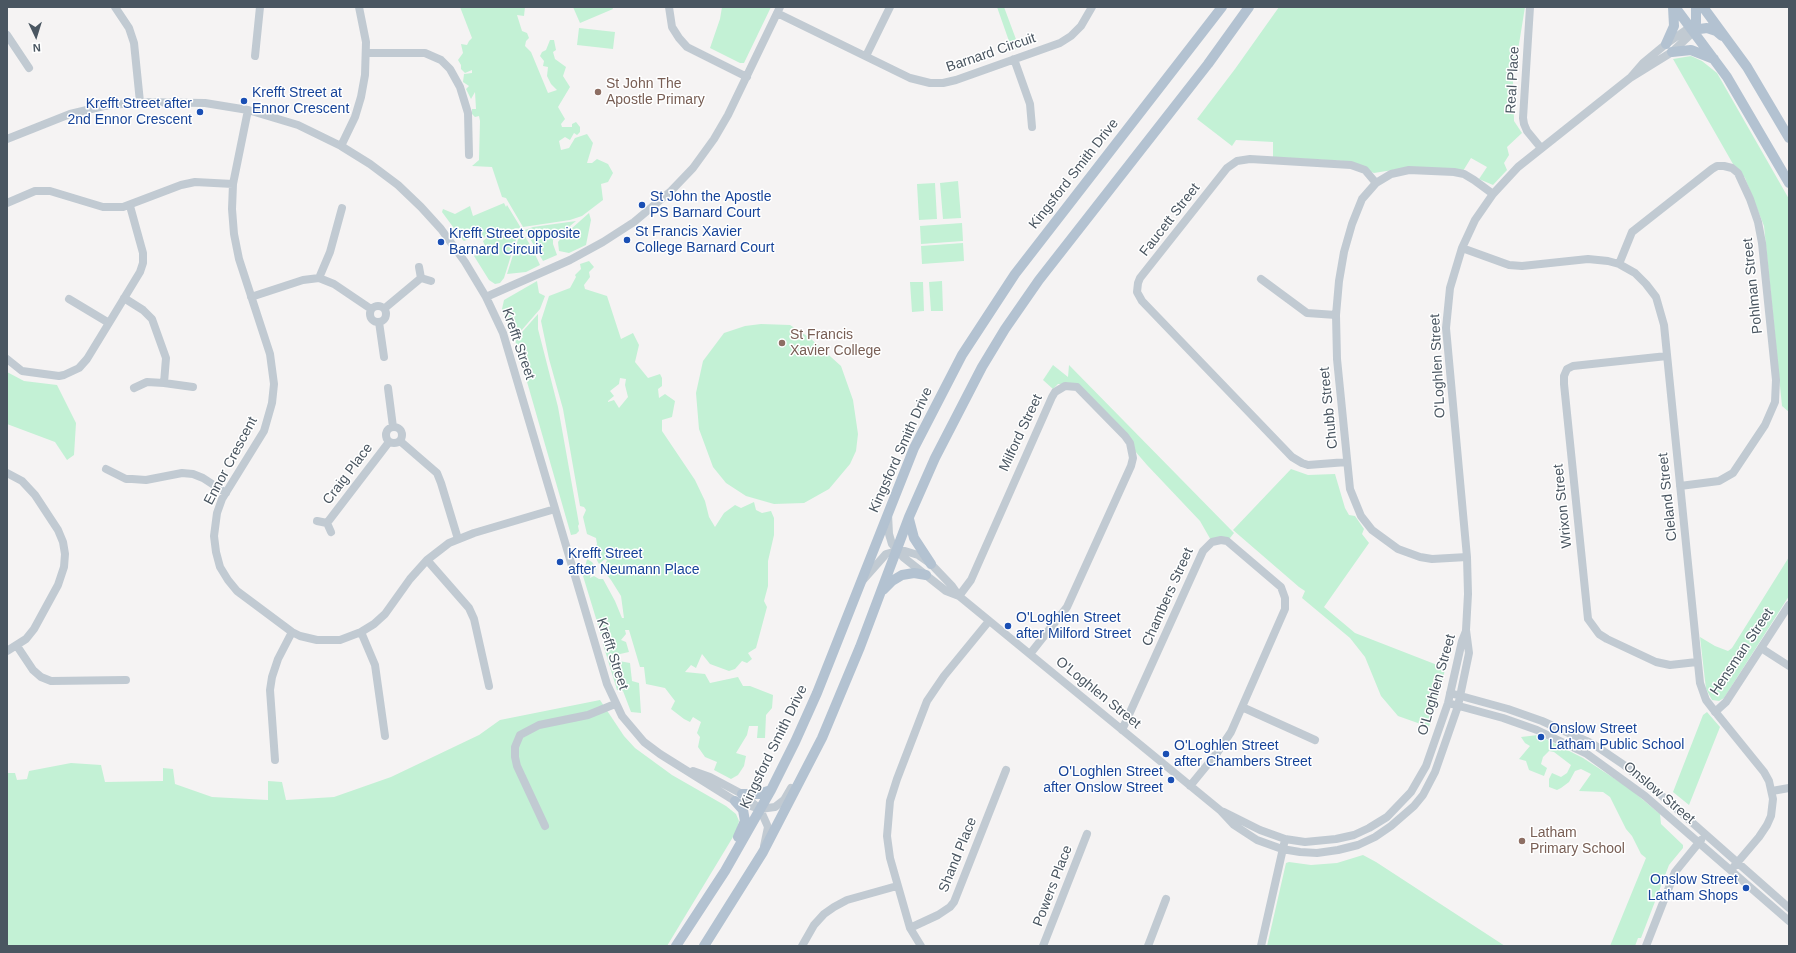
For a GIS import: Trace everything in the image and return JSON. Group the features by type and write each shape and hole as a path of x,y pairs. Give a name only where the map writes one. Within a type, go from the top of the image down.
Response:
{"main road":[{"name":"Kingsford Smith Drive","path":"676,946 725,871 771,790 817,693 914,448 962,355 1004,289 1058,217 1222,7"},
{"path":"704,946 763,852 805,773 838,701 909,517 957,412 982,367 1023,302 1062,248 1208,64 1249,7"},
{"path":"1674,7 1714,59 1742,101 1786,175 1789,183"},
{"path":"1674,7 1674,26 1669,48 1691,50 1714,59"},
{"path":"1692,30 1696,23 1696,7"},
{"path":"1703,7 1730,43 1763,93 1789,138"},
{"path":"1692,30 1700,28 1712,29 1730,43"},
{"path":"909,517 910,527 914,538 931,564"},
{"path":"880,593 892,581 902,575 914,573 926,575"},
{"path":"725,871 745,821 739,797 759,794 771,790"}],"street":[{"path":"115,7 129,28 134,43 140,102"},
{"path":"255,56 260,7"},
{"path":"341,146 355,117 361,97 365,75 366,53 363,22 359,7"},
{"path":"669,7 672,27 678,38 692,50 746,77"},
{"path":"866,56 890,7"},
{"name":"Barnard Circuit","path":"486,297 570,260 622,231 671,191 693,168 714,139 779,10 910,78 930,83 943,83 956,80 1060,43 1071,36 1081,26 1092,7"},
{"name":"Real Place","path":"1530,7 1523,118 1527,131 1541,148"},
{"name":"O'Loghlen Street","path":"897,551 918,555 931,564 952,586 959,596 1220,810 1234,825 1257,840 1282,849 1317,853 1358,845 1391,826 1414,806 1426,789 1435,772 1458,706 1469,653 1466,630 1468,594 1467,557 1446,328 1450,288 1462,248 1475,220 1493,194 1518,167 1669,48 1690,35 1692,30"},
{"path":"7,34 29,68"},
{"path":"366,53 425,53 440,59 450,69 460,86 468,113 469,155"},
{"path":"1014,60 1030,104 1032,127"},
{"name":"Krefft Street","path":"7,139 70,114 104,106 140,102 205,103 248,110 298,125 341,146 370,164 398,185 421,207 455,247 486,297 503,333 607,684 615,704 630,727 644,742 660,754 686,769 702,782 739,797 760,809"},
{"name":"Ennor Crescent","path":"248,110 233,184 232,209 234,234 239,259 272,364 274,384 272,403 264,431 226,493 217,513 214,529 216,552 220,567 228,580 237,591 292,632 308,639 326,641 344,638 361,632 374,624 385,614 410,579 427,560 439,550 458,539 555,509"},
{"name":"Faucett Street","path":"1347,462 1308,464 1302,463 1292,457 1142,301 1137,288 1140,278 1227,168 1237,161 1250,158 1351,165 1365,170 1376,183"},
{"name":"Pohlman Street","path":"1619,264 1629,239 1637,227 1712,169 1717,166 1724,166 1732,168 1738,173 1753,206 1762,243 1776,380 1774,402 1765,425 1733,473 1719,482 1680,486"},
{"path":"1376,183 1391,174 1409,170 1454,172 1464,174 1493,194"},
{"path":"7,203 35,191 50,191 103,207 130,206 182,185 195,182 233,184"},
{"name":"Chubb Street","path":"1376,183 1362,199 1352,224 1340,274 1336,315 1337,360 1347,462 1354,500 1361,516 1372,530 1384,541 1398,549 1420,557 1432,559 1467,557"},
{"path":"7,359 22,371 64,375 75,371 87,359 140,272 143,263 143,253 130,206"},
{"path":"319,278 330,252 342,208"},
{"name":"Cleland Street","path":"1462,248 1509,265 1522,266 1588,259 1598,259 1619,264 1635,273 1656,297 1663,319 1697,662 1702,689 1706,700 1764,772 1772,791 1772,806 1767,825 1731,870"},
{"path":"419,267 421,278"},
{"path":"251,297 303,280 319,278 334,284 371,309"},
{"path":"421,278 431,281"},
{"path":"385,308 421,278"},
{"path":"1261,279 1307,313 1336,315"},
{"path":"124,298 144,310 152,319 166,358 164,383"},
{"path":"69,299 109,324"},
{"path":"379,322 371,318 371,309 376,305 385,308"},
{"path":"379,322 385,318 385,308"},
{"path":"379,322 384,357"},
{"name":"Wrixon Street","path":"1667,356 1580,364 1567,369 1564,376 1564,384 1570,447 1586,610 1592,626 1599,634 1607,639 1656,662 1670,664 1697,662"},
{"path":"134,388 147,382 194,387"},
{"name":"Milford Street","path":"959,596 971,580 1052,396 1055,392 1065,386 1077,388 1125,436 1130,443 1133,458 1131,466 1067,607 1030,654"},
{"path":"388,388 393,427"},
{"path":"393,427 399,428 402,438 395,444 389,442 385,436 385,433 389,428 393,427"},
{"path":"400,440 437,473 458,539"},
{"name":"Craig Place","path":"327,523 389,442"},
{"path":"106,469 126,479 146,480 182,473 193,474 203,478 226,493"},
{"path":"7,473 22,481 35,495 58,530 64,554 64,568 58,585 34,629 26,639 7,652"},
{"name":"O'Loghlen Street","path":"888,511 889,534 892,544 897,551 946,591 959,596"},
{"name":"Craig Place","path":"317,521 327,523"},
{"name":"Craig Place","path":"327,523 331,532"},
{"name":"Chambers Street","path":"1122,730 1206,545 1216,540 1227,541 1276,583 1284,592 1284,614 1224,743 1190,786"},
{"path":"860,582 886,554 897,551"},
{"path":"427,560 469,608 474,619 489,686"},
{"name":"Hensman Street","path":"1715,712 1726,702 1789,605"},
{"path":"921,946 910,928 890,858 887,836 890,801 897,779 928,701 944,676 989,621"},
{"name":"O'Loghlen Street","path":"1220,810 1260,830 1285,840 1305,842 1336,840 1369,828 1387,816 1398,807 1411,792 1426,766 1448,703 1462,641 1466,630"},
{"path":"275,760 270,690 272,677 278,659 292,632"},
{"path":"361,632 375,665 384,736"},
{"path":"17,646 33,670 41,677 51,681 126,680"},
{"path":"1761,648 1789,666"},
{"name":"Onslow Street","path":"1450,693 1508,709 1542,721 1593,744 1653,788 1789,908"},
{"name":"Onslow Street","path":"1448,703 1503,718 1537,730 1587,754 1645,796 1789,920"},
{"path":"545,826 517,766 515,747 520,735 539,725 588,715 615,704"},
{"path":"1242,707 1315,740"},
{"path":"1587,754 1593,744"},
{"name":"Shand Place","path":"910,928 938,915 950,907 954,902 1006,770"},
{"path":"763,852 768,828 760,809 775,807 784,800 792,785 805,773"},
{"path":"1772,791 1789,788"},
{"name":"Powers Place","path":"1043,946 1087,834"},
{"path":"1646,946 1675,872 1706,835"},
{"path":"1261,946 1285,840"},
{"path":"802,946 814,925 824,914 834,907 847,900 897,886"},
{"path":"1767,902 1774,895"},
{"path":"1148,946 1166,899"}],"green space":[{"path":"460,7 525,7 524,16 517,15 522,31 527,33 529,38 526,41 525,46 531,52 548,93 557,90 551,84 547,76 548,67 543,66 544,61 540,56 542,52 546,50 550,40 554,40 556,50 553,52 555,59 566,67 563,76 570,87 558,107 565,119 561,124 562,127 572,127 572,124 576,122 580,127 580,132 577,135 574,133 570,140 565,137 559,141 561,150 569,148 575,138 587,134 593,143 587,163 592,163 597,159 608,164 613,173 608,182 601,184 603,200 582,216 570,220 523,227 506,198 502,197 492,167 472,166 479,160 480,121 479,116 475,117 472,114 472,109 476,109 475,92 471,99 466,89 469,86 463,82 464,74 472,73 472,70 465,73 461,69 461,65 458,60 463,53 461,44 467,45 472,38"},
{"path":"573,7 612,7 613,9 580,23"},
{"path":"722,7 771,7 744,63 740,63 710,48 720,19"},
{"path":"997,7 1004,7 1017,42 1025,45 1007,52 1010,44"},
{"path":"1279,7 1525,7 1513,81 1514,121 1522,133 1507,147 1509,155 1504,163 1507,170 1493,185 1479,179 1487,167 1471,158 1463,171 1399,169 1374,173 1344,161 1273,157 1273,142 1236,140 1232,146 1197,119"},
{"path":"579,28 615,32 613,49 577,45"},
{"path":"1691,56 1702,61 1717,73 1789,199 1789,412 1782,406 1764,226 1745,178 1733,164 1673,59"},
{"path":"958,181 961,218 943,219 940,183"},
{"path":"935,183 937,219 919,220 917,184"},
{"path":"504,203 506,207 507,205 521,228 498,231 481,239 478,235 464,241 461,238 463,236 460,232 456,231 442,212 443,209 455,214 470,206 473,216"},
{"path":"589,213 591,220 586,245 569,253 559,251 558,242"},
{"path":"576,221 553,240 557,255 543,261 525,230 533,227"},
{"path":"962,223 963,241 921,244 920,226"},
{"path":"519,230 504,278 500,283 495,284 489,280 474,256 485,246 483,241 488,237 499,232"},
{"path":"521,230 540,265 526,272 507,274"},
{"path":"963,243 964,261 922,264 921,246"},
{"path":"589,261 594,267 589,272 590,277 584,285 585,289 607,296 621,339 633,333 639,345 635,362 648,378 660,374 662,378 662,386 658,389 659,398 665,394 675,401 672,417 662,420 662,431 695,480 705,501 709,517 715,527 724,513 735,505 741,508 754,502 756,510 762,513 771,511 774,518 774,535 768,561 768,586 764,601 767,607 756,648 748,653 752,659 747,663 742,661 735,669 729,671 710,664 702,654 696,668 691,665 685,672 705,674 710,683 738,677 743,686 750,686 773,695 772,708 766,715 765,738 757,738 758,726 749,726 747,735 736,753 746,756 744,766 738,775 731,779 714,770 717,762 705,757 698,747 700,737 697,733 701,722 693,717 690,722 671,709 675,701 665,688 646,684 644,667 640,667 629,630 625,630 626,634 621,640 626,642 629,652 620,654 619,661 630,663 632,681 639,683 641,713 631,712 623,691 617,690 603,644 609,635 602,638 583,576 587,559 592,562 597,569 591,571 590,578 594,576 599,579 603,579 622,618 624,618 621,596 603,570 607,560 605,559 599,564 593,553 597,544 596,538 587,534 583,517 586,510 584,507 580,506 563,409 549,359 541,321 549,296 570,288 576,277 575,275 581,269 580,264","holes":["620,378 626,379 625,385 628,397 619,408 614,400 608,402 614,396 610,391 619,384"]},
{"path":"537,281 539,293 545,296 540,309 514,339 502,309 504,300"},
{"path":"942,281 943,311 931,311 929,282"},
{"path":"910,282 923,282 924,311 912,312"},
{"path":"538,314 538,329 558,407 579,524 579,531 576,534 571,535 515,340"},
{"path":"761,324 790,325 807,336 810,336 811,339 841,366 853,400 858,434 856,451 850,464 829,489 804,503 774,504 746,496 726,483 713,467 699,429 696,393 703,361 724,333 745,326"},
{"path":"1053,365 1068,377 1069,365 1234,533 1230,538 1231,544 1212,542 1200,521 1147,465 1085,393 1070,384 1058,384 1053,389 1043,380"},
{"path":"7,372 24,381 57,385 76,423 74,455 67,460 55,442 7,424"},
{"path":"1291,469 1308,475 1335,474 1345,508 1349,515 1355,516 1364,529 1362,534 1369,543 1324,607 1355,633 1445,668 1443,680 1429,727 1398,716 1381,696 1365,657 1350,638 1302,598 1305,591 1233,530"},
{"path":"1789,557 1789,596 1724,698 1719,701 1712,700 1706,689 1700,637 1715,646 1728,651 1732,648"},
{"path":"600,700 624,736 635,748 672,775 726,806 736,814 739,821 736,832 667,946 7,946 7,773 15,773 17,780 27,779 29,771 71,763 101,765 105,782 163,781 163,768 173,769 175,784 212,797 268,800 268,781 282,782 286,800 334,797 391,777 479,735 500,720"},
{"path":"1707,712 1720,727 1689,805 1673,792 1703,715"},
{"path":"1538,735 1583,758 1629,788 1660,814 1661,824 1683,845 1683,848 1669,865 1641,938 1638,938 1635,946 1610,946 1646,858 1641,854 1632,836 1626,829 1610,797 1603,792 1579,791 1591,774 1581,769 1575,771 1569,782 1557,790 1549,787 1549,779 1552,773 1561,777 1567,773 1571,765 1554,752 1549,751 1543,757 1541,764 1547,768 1544,776 1529,770 1526,761 1519,759 1530,746 1525,743 1521,737"},
{"path":"1363,855 1505,946 1267,946 1286,863 1289,862 1311,865 1337,863"}],"place":[{"name":"St John The Apostle Primary","path":"598,92"},
{"name":"Krefft Street at Ennor Crescent","path":"244,101"},
{"name":"Krefft Street after 2nd Ennor Crescent","path":"200,112"},
{"name":"St John the Apostle PS Barnard Court","path":"642,205"},
{"name":"St Francis Xavier College Barnard Court","path":"627,240"},
{"name":"Krefft Street opposite Barnard Circuit","path":"441,242"},
{"name":"St Francis Xavier College","path":"782,343"},
{"name":"Krefft Street after Neumann Place","path":"560,562"},
{"name":"O'Loghlen Street after Milford Street","path":"1008,626"},
{"name":"Onslow Street Latham Public School","path":"1541,737"},
{"name":"O'Loghlen Street after Chambers Street","path":"1166,754"},
{"name":"O'Loghlen Street after Onslow Street","path":"1171,780"},
{"name":"Latham Primary School","path":"1522,841"},
{"name":"Onslow Street Latham Shops","path":"1746,888"}]}
